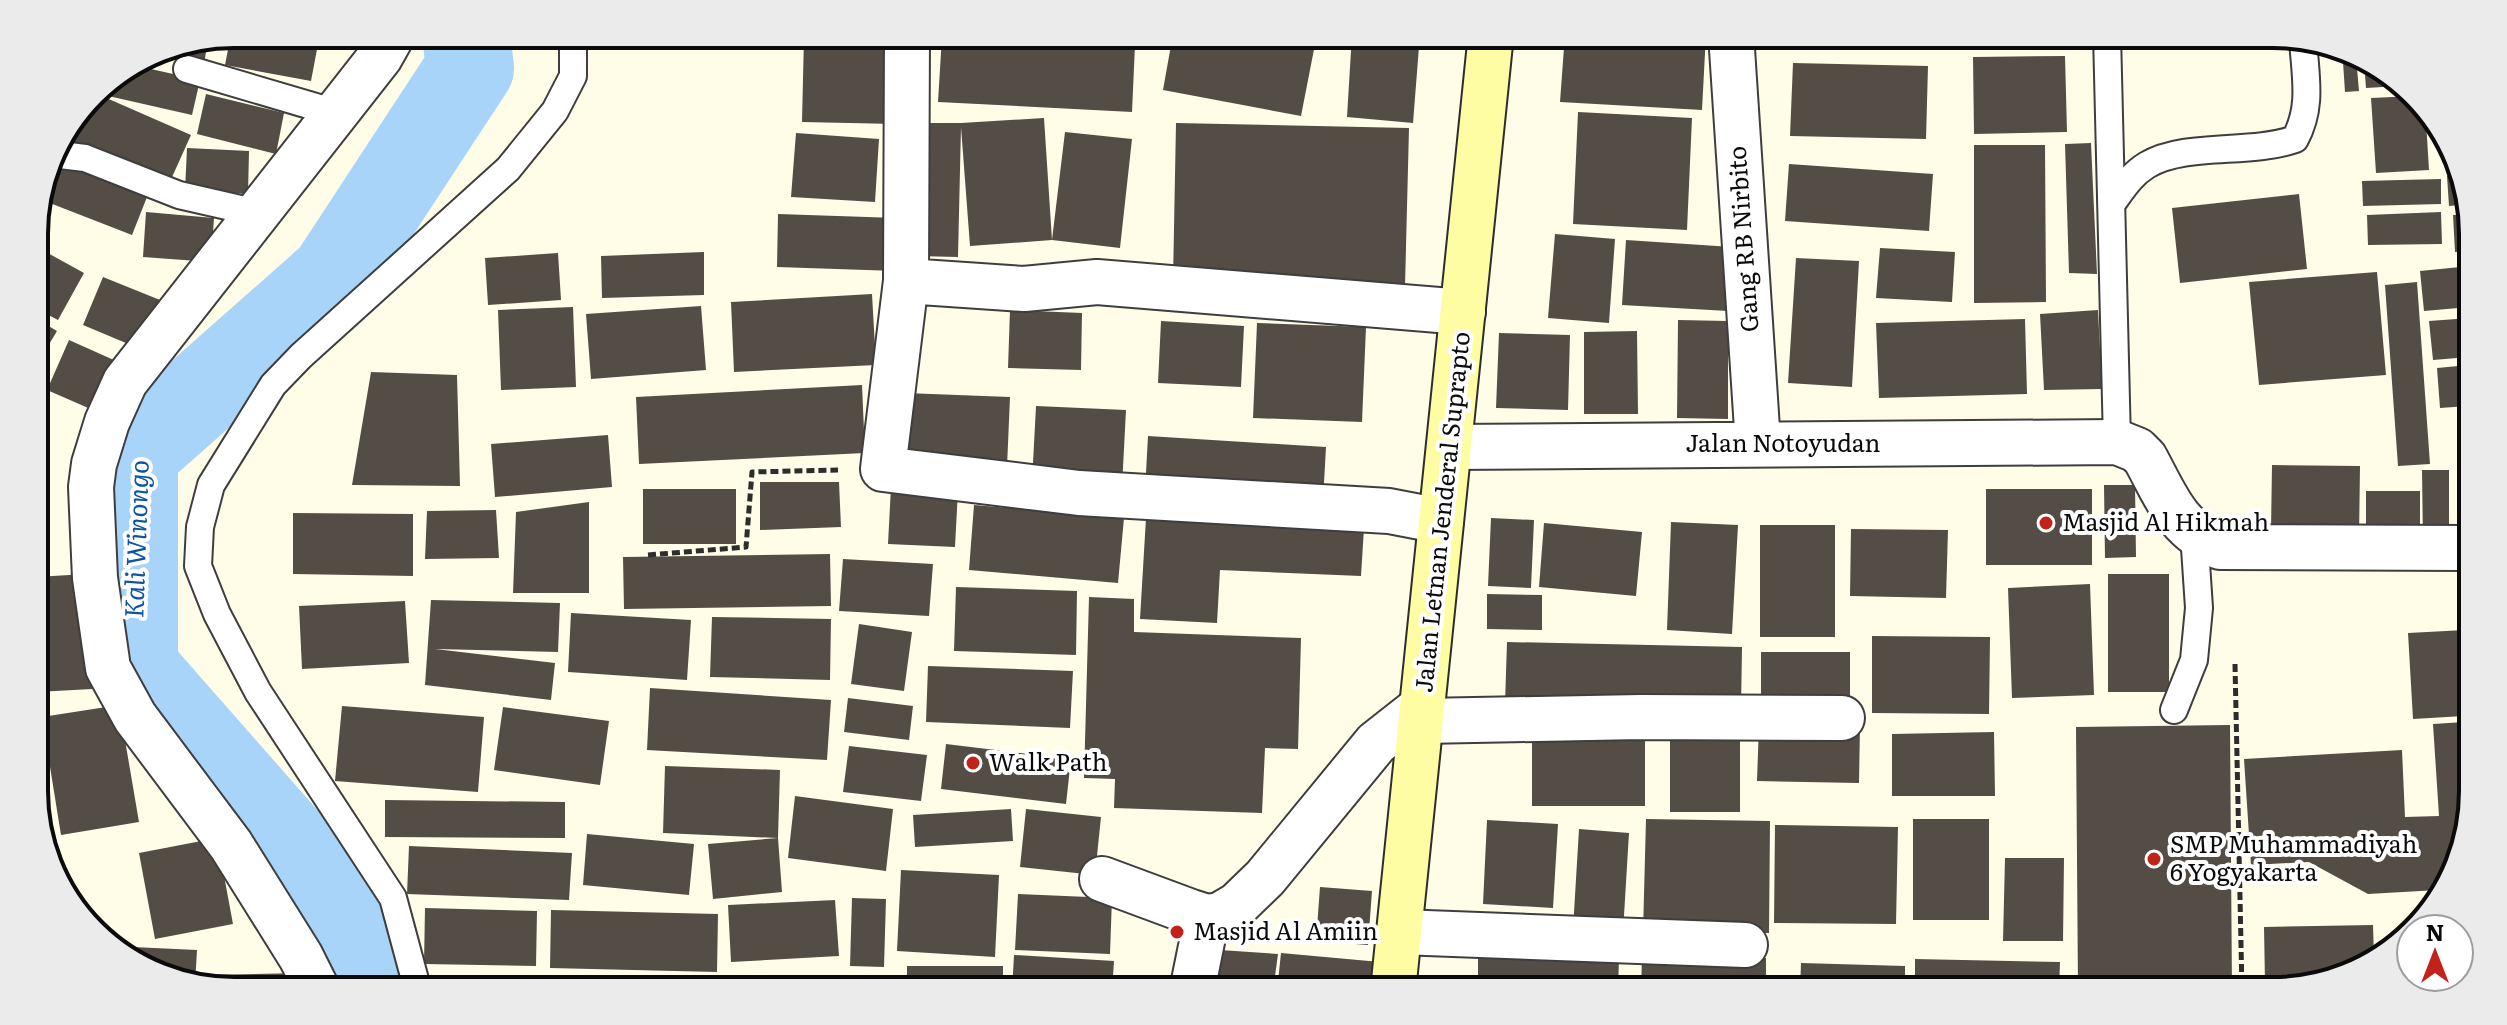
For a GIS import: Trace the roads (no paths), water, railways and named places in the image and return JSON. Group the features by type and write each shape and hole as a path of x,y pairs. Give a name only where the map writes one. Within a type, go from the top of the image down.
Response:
{"main road":[{"name":"Jalan Letnan Jenderal Suprapto","path":"1395,977 1490,48"}],"street":[{"path":"311,977 231,845 119,693 108,668 95,578 90,510 94,464 107,422 125,382 385,48"},
{"path":"907,48 906,281 883,469 1079,493 1389,511 1441,521"},
{"name":"Gang RB Nirbito","path":"1732,48 1758,444"},
{"path":"906,281 1024,289 1097,282 1463,312"},
{"path":"2117,442 2137,450 2145,458 2182,523 2220,547 2459,548"},
{"name":"Jalan Notoyudan","path":"1449,447 2117,442"},
{"path":"1102,879 1207,917 1220,915 1237,905 1274,868 1376,743 1423,713 1842,718"},
{"path":"1195,977 1207,917"},
{"path":"1400,932 1745,945"}],"lane":[{"path":"414,977 393,898 258,692 217,614 198,566 200,527 211,485 273,385 311,346 508,169 555,111 573,76 573,48"},
{"path":"2108,48 2117,442"},
{"path":"2113,202 2129,179 2146,165 2169,156 2275,146 2295,139 2305,121 2307,105 2304,51"},
{"path":"187,69 336,113"},
{"path":"66,156 85,158 179,195 258,213"},
{"path":"2174,710 2194,660 2199,608 2194,533"}],"waterway":[{"name":"Kali Winongo","path":"370,977 330,891 134,668 134,453 333,277 470,68 468,48"}],"place":[{"name":"Masjid Al Hikmah","path":"2046,523"},
{"name":"Walk Path","path":"973,763"},
{"name":"SMP Muhammadiyah 6 Yogyakarta","path":"2154,859"},
{"name":"Masjid Al Amiin","path":"1177,932"}]}
